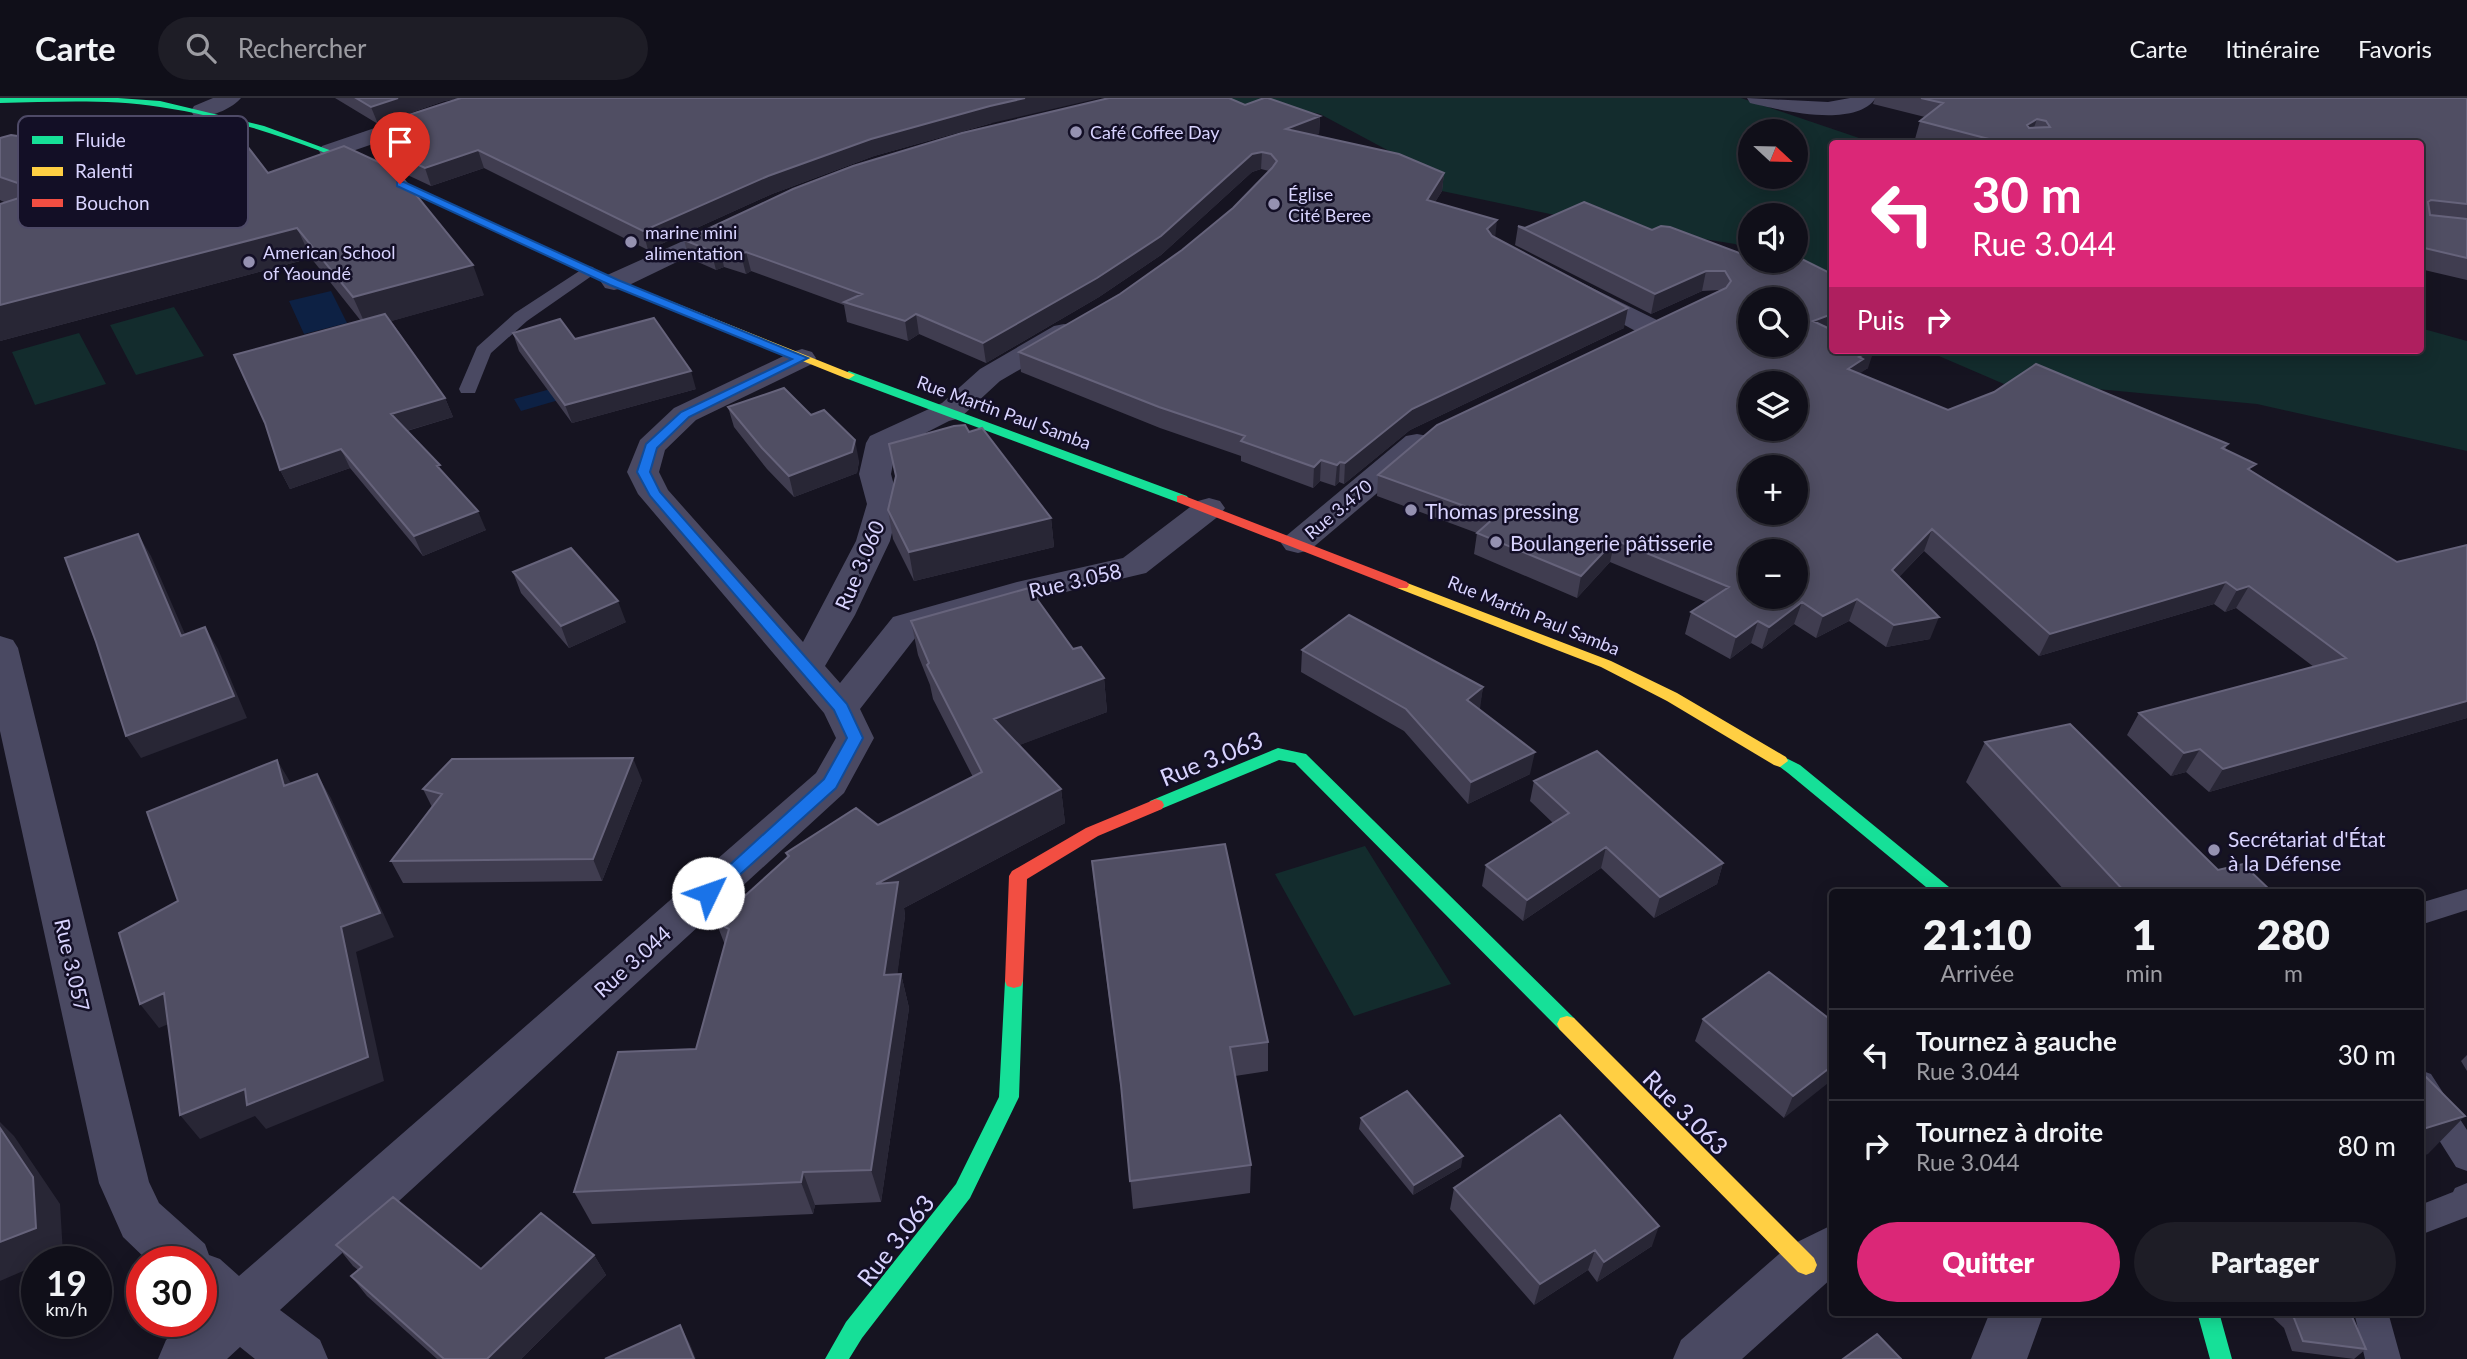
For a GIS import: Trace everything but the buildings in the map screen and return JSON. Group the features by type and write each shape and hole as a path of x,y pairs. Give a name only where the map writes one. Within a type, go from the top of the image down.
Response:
{"main road":[{"name":"Rue Martin Paul Samba","path":"0,100 102,99 160,104 221,116"},
{"name":"Rue Martin Paul Samba","path":"248,123 330,151 587,271 802,358 1209,508 1606,664 1672,697 1794,769 1940,889"},
{"name":"Rue 3.063","path":"836,1359 854,1330 962,1191 1009,1097 1018,876 1092,832 1278,754 1300,758 1314,769 1819,1258"},
{"path":"2209,1316 2221,1359"}],"street":[{"path":"202,111 230,98"},
{"path":"330,151 453,109 500,98"},
{"path":"1758,98 1830,108 1860,102"},
{"path":"614,282 758,214"},
{"path":"1558,279 1663,322 1615,345"},
{"path":"947,412 990,375 1086,319"},
{"name":"Rue 3.044","path":"239,1313 830,783 855,738 841,708 654,494 643,472 651,447 685,414 802,358"},
{"name":"Rue 3.060","path":"806,668 837,615 873,541 883,504 874,474 881,443 947,412"},
{"name":"Rue 3.470","path":"1298,543 1422,438 1447,427"},
{"name":"Rue 3.058","path":"841,708 906,625 1030,590 1134,566 1209,508"},
{"name":"Rue 3.057","path":"0,648 124,1183 141,1220 169,1246"},
{"path":"1701,1359 1819,1258"},
{"path":"217,1292 239,1313 300,1359"},
{"path":"186,1359 239,1313"},
{"path":"1999,1359 2015,1316"}],"lane":[{"path":"468,389 483,351 521,317 587,271"},
{"path":"2424,913 2467,899"},
{"path":"2424,1089 2467,1157"},
{"path":"2424,1218 2466,1202 2467,1198"},
{"path":"2372,1316 2383,1359"}],"green space":[{"path":"1224,98 1741,98 1803,119 1738,119 1738,189 1808,189 1808,121 1868,140 1829,140 1829,284 1808,269 1808,203 1738,203 1738,245 1555,215 1442,191 1404,159 1320,114 1287,107 1271,114"},
{"path":"174,307 204,356 136,375 110,325"},
{"path":"2424,329 2467,341 2467,451 2257,404 2033,383 2004,384 1934,354 2424,354"},
{"path":"79,333 106,384 35,405 12,352"},
{"path":"1365,846 1451,984 1354,1016 1275,874"}],"water":[{"path":"331,291 347,323 304,334 289,301"},
{"path":"569,384 576,395 521,411 514,399"}],"traffic: fast":[{"path":"0,100 140,102 218,116"},
{"path":"248,124 310,144 358,164 547,251"},
{"path":"849,375 1182,499"},
{"path":"1156,805 1278,754 1300,758 1567,1024"},
{"path":"1780,761 1794,769 1939,889"},
{"path":"836,1359 854,1330 963,1191 1009,1097 1014,981"},
{"path":"2209,1316 2221,1359"}],"traffic: slow":[{"path":"547,251 614,282 849,375"},
{"path":"1402,585 1606,664 1672,697 1780,761"},
{"path":"1567,1024 1806,1265"}],"traffic: jam":[{"path":"1182,499 1402,585"},
{"path":"1014,981 1018,876 1092,832 1156,805"}],"place":[{"name":"Café Coffee Day","path":"1076,132"},
{"name":"Église Cité Beree","path":"1274,204"},
{"name":"marine mini alimentation","path":"631,242"},
{"name":"American School of Yaoundé","path":"249,262"},
{"name":"Thomas pressing","path":"1411,510"},
{"name":"Boulangerie pâtisserie","path":"1496,542"},
{"name":"Secrétariat d'État à la Défense","path":"2214,850"}],"route":[{"path":"400,184 563,260 802,358 685,414 651,447 643,472 654,494 841,708 855,738 830,783 708,893"}]}
